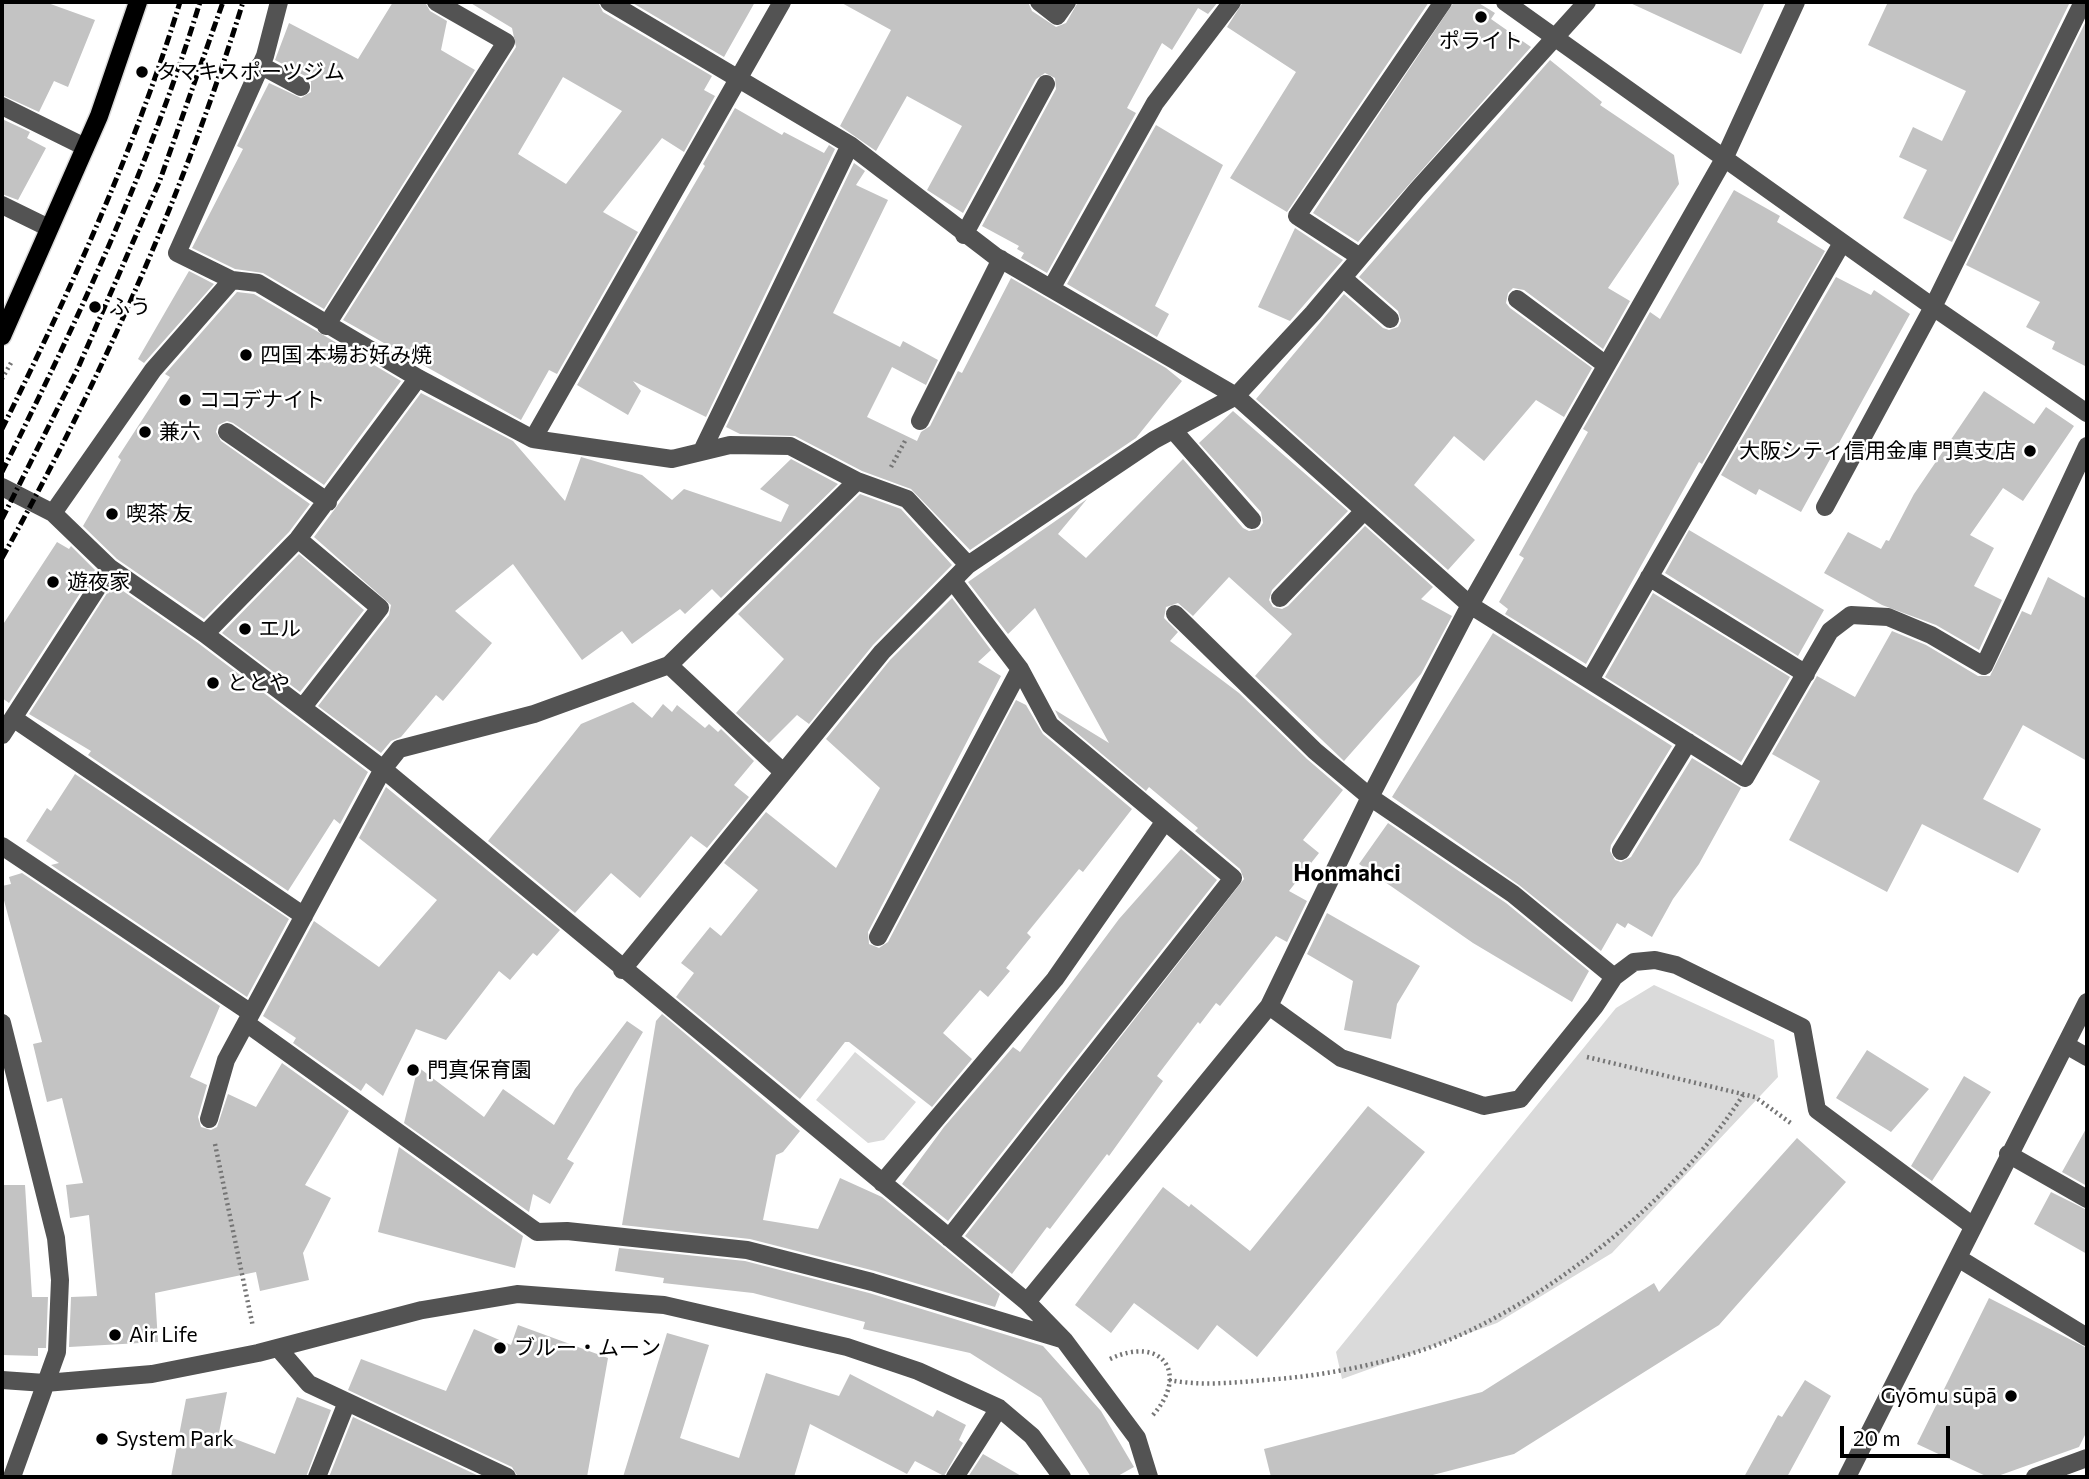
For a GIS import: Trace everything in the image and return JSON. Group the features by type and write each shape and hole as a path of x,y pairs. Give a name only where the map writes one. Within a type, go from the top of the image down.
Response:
{"main road":[{"path":"2,336 85,147 138,2"}],"street":[{"path":"279,2 260,65 177,253 232,280 258,283 326,326 533,439 672,459 730,445 790,446 857,481 906,499 968,565"},
{"path":"326,326 506,42 436,2"},
{"path":"609,2 850,145 964,235 1001,259 1236,396 1470,605 1745,778 1830,631 1851,615 1888,617 1931,635 1984,666 2087,446"},
{"path":"533,439 782,2"},
{"path":"1039,2 1056,16 1067,2"},
{"path":"1052,287 1155,103 1232,2"},
{"path":"1360,257 1297,216 1443,2"},
{"path":"1505,2 1842,243 2087,413"},
{"path":"622,970 882,652 968,565 1173,430 1236,396 1587,2"},
{"path":"1027,1302 1269,1006 1370,797 1470,605 1724,159 1796,2"},
{"path":"1825,507 1933,307 2083,2"},
{"path":"260,65 301,87"},
{"path":"964,235 1046,84"},
{"path":"2,106 85,147"},
{"path":"702,452 850,145"},
{"path":"2,205 49,228"},
{"path":"1590,680 1842,243"},
{"path":"920,421 1001,259"},
{"path":"1343,278 1390,319"},
{"path":"53,513 153,370 232,280"},
{"path":"1517,299 1606,365"},
{"path":"205,634 298,539 418,378"},
{"path":"1173,430 1252,520"},
{"path":"227,432 328,502"},
{"path":"209,1119 226,1060 383,769 400,749 534,715 669,665 857,481"},
{"path":"2,487 53,513 110,568 205,634 383,769 622,970 1027,1302 1064,1340 1137,1438 1149,1477"},
{"path":"1280,598 1364,512"},
{"path":"298,539 380,608 303,707"},
{"path":"2,735 110,568"},
{"path":"1649,577 1806,674"},
{"path":"949,1238 1233,878 1050,725 1020,669 953,581"},
{"path":"1174,614 1246,687 1370,797 1513,894 1614,978"},
{"path":"669,665 783,772"},
{"path":"878,937 1020,669"},
{"path":"13,718 304,916"},
{"path":"1621,851 1688,742"},
{"path":"882,1183 1055,979 1165,821"},
{"path":"2,846 249,1018 537,1232 567,1231 747,1250 872,1282 1064,1340"},
{"path":"1269,1006 1341,1058 1484,1106 1520,1099 1614,978 1634,962 1655,960 1676,965 1801,1027 1817,1110 1973,1226"},
{"path":"1847,1477 2087,1002"},
{"path":"2,1023 56,1238 60,1280 57,1352 12,1477"},
{"path":"2066,1045 2087,1057"},
{"path":"2008,1154 2087,1199"},
{"path":"1958,1258 2087,1337"},
{"path":"2,1380 45,1383 152,1374 258,1353 422,1310 517,1294 663,1305 847,1347 918,1371 999,1408 1031,1436 1062,1477"},
{"path":"278,1348 309,1384 507,1477"},
{"path":"317,1477 347,1402"},
{"path":"955,1477 999,1408"},
{"path":"2035,1477 2087,1458"}],"path":[{"path":"879,489 920,421"},
{"path":"1558,1051 1755,1097 1797,1128"},
{"path":"1169,1380 1191,1384 1277,1379 1369,1364 1412,1353 1497,1316 1601,1249 1633,1221 1724,1125 1742,1095"},
{"path":"209,1119 258,1353"},
{"path":"1088,1372 1117,1355 1147,1350 1158,1354 1167,1365 1169,1380 1163,1404 1151,1417"}],"shaded area":[{"path":"1654,985 1774,1040 1778,1077 1612,1253 1497,1323 1342,1379 1336,1352 1616,1008"},
{"path":"855,1052 916,1102 884,1140 868,1143 816,1100"}],"building":[{"path":"2,2 45,2 95,20 68,87 54,81 39,112 2,95"},
{"path":"393,2 425,2 430,11 447,21 441,50 475,70 324,309 263,273 235,269 192,248 243,149 237,146 269,83 301,98 311,92 311,82 307,77 275,60 289,23 358,59"},
{"path":"469,2 598,2 603,12 712,76 704,90 715,96 684,152 662,138 603,212 638,232 557,374 549,370 521,420 343,320 516,47 512,28","holes":["563,77 622,111 566,184 518,154"]},
{"path":"631,2 755,2 724,57"},
{"path":"840,2 1028,2 1032,11 1056,27 1066,23 1078,2 1218,2 1208,14 1198,8 1172,50 1162,43 1127,108 1136,113 1047,273 1021,258 1024,253 1017,249 1019,246 982,226 1056,89 1055,78 1045,73 1036,79 963,213 927,190 962,126 907,96 876,151 840,126 891,30"},
{"path":"1243,2 1429,2 1287,212 1230,178 1296,72 1227,27"},
{"path":"1454,2 1477,2 1495,13 1491,19 1531,47 1358,242 1313,213"},
{"path":"1628,2 1765,2 1741,54"},
{"path":"1888,2 2070,2 1952,242 1903,218 1927,170 1899,157 1913,127 1942,141 1966,91 1868,45"},
{"path":"2087,19 2087,367 2052,349 2055,342 2026,327 2040,302 1966,265"},
{"path":"1550,60 1602,102 1600,105 1674,155 1679,184 1608,288 1630,301 1603,349 1524,290 1513,288 1508,293 1506,303 1510,308 1592,368 1564,417 1536,400 1484,461 1454,436 1414,485 1475,540 1448,570 1256,399 1344,294 1383,328 1389,330 1398,327 1401,321 1398,311 1359,277"},
{"path":"735,108 782,135 784,132 824,153 829,145 835,149 706,417 633,381 641,391 628,415 577,385 705,166 703,164"},
{"path":"2,119 30,132 27,138 46,148 18,200 2,194"},
{"path":"1156,125 1223,165 1155,306 1169,314 1157,337 1067,284"},
{"path":"854,163 865,171 856,185 888,200 833,313 900,347 903,341 938,360 926,385 892,367 867,417 917,441 921,432 930,426 958,371 962,373 1011,278 1166,368 1182,381 1136,438 970,550 911,489 862,471 795,436 740,434 726,427"},
{"path":"1734,190 1780,216 1777,222 1825,251 1702,464 1699,462 1586,664 1505,614 1508,609 1499,602 1524,558 1519,555 1588,432 1583,429 1650,312 1660,319"},
{"path":"1295,228 1343,260 1290,321 1258,307"},
{"path":"189,271 214,284 144,363 138,359"},
{"path":"1836,277 1871,295 1874,290 1910,314 1801,512 1759,489 1756,495 1721,475"},
{"path":"237,292 254,294 401,381 324,485 233,423 227,421 218,425 216,432 221,441 310,504 289,532 204,619 117,559 83,526 121,460 118,457 170,377 165,374"},
{"path":"1984,391 2034,424 2046,407 2074,426 2023,501 2003,488 1970,535 1994,548 1974,586 2002,600 1979,650 1936,625 1882,605 1824,573 1848,532 1881,549 1886,540 1889,541 1914,494"},
{"path":"421,393 513,441 565,501 581,457 642,475 672,500 684,489 781,522 789,505 760,489 791,459 838,484 721,598 712,589 685,614 680,609 632,644 622,631 582,660 513,564 455,611 492,643 443,701 436,695 401,737 391,741 381,753 318,706 389,615 391,605 314,537"},
{"path":"1233,411 1348,511 1272,590 1269,600 1273,607 1282,609 1288,606 1365,526 1433,587 1421,599 1452,616 1421,674 1344,761 1255,676 1292,634 1229,577 1193,616 1178,603 1166,607 1164,618 1178,632 1170,641 1239,693 1343,790 1303,840 1319,853 1289,891 1307,901 1287,942 1276,936 1220,1006 1216,1003 1200,1024 1198,1022 1157,1076 1163,1081 1109,1156 1107,1154 1012,1274 965,1236 1244,879 1240,869 1195,831 1198,828 1149,787 1146,791 1059,718 1055,710 1109,743 1035,608 1008,634 968,582 1087,499 1058,534 1086,558 1183,459 1243,528 1249,531 1259,529 1263,523 1261,512 1199,443"},
{"path":"860,494 901,509 952,565 873,645 809,724 797,715 769,743 736,713 784,659 738,614"},
{"path":"1689,530 1824,610 1798,656 1665,573"},
{"path":"57,542 69,549 71,546 95,570 9,703 2,698 2,626"},
{"path":"299,554 364,610 300,692 222,633"},
{"path":"2048,577 2087,599 2087,761 2023,725 1983,799 2041,829 2018,873 1922,824 1887,892 1789,840 1820,781 1772,754 1817,676 1855,697 1892,631 1926,645 1978,676 1990,676 2022,611 2031,615"},
{"path":"113,584 198,643 368,772 340,824 334,819 288,891 88,755 91,751 29,714"},
{"path":"1653,593 1790,677 1741,762 1605,677"},
{"path":"952,598 991,650 978,662 1001,676 868,932 869,944 879,948 888,942 1016,700 1026,705 1043,734 1132,809 1083,872 1079,869 1027,933 1031,937 1006,968 1010,971 988,997 980,990 943,1033 972,1059 932,1107 849,1042 845,1042 800,1099 676,997 694,973 681,963 710,927 721,936 758,890 724,863 766,812 836,868 880,788 826,739 890,660"},
{"path":"1493,633 1672,746 1611,845 1610,851 1615,860 1621,862 1631,857 1692,758 1741,788 1699,864 1673,899 1652,937 1628,923 1625,928 1617,923 1601,951 1519,885 1392,797"},
{"path":"633,702 652,718 663,704 672,712 677,705 705,728 709,724 718,732 721,729 754,761 734,785 749,797 707,848 691,836 640,898 611,873 575,913 488,841 581,724"},
{"path":"75,774 289,919 247,997 51,865 59,863 26,841 47,808 51,811"},
{"path":"386,787 560,930 537,956 533,953 510,980 499,971 446,1040 416,1029 383,1096 366,1083 361,1091 293,1043 296,1038 263,1016 314,921 379,967 437,900 359,838"},
{"path":"1388,823 1506,903 1589,971 1572,1002 1473,943 1359,864"},
{"path":"1181,849 1217,880 948,1221 902,1184 944,1127 1013,1047 1020,1052 1119,919"},
{"path":"22,873 220,1006 190,1077 207,1085 198,1117 201,1127 211,1130 217,1127 228,1094 256,1107 282,1063 349,1111 305,1185 331,1198 303,1253 309,1280 260,1291 256,1272 155,1293 158,1342 69,1347 71,1297 97,1296 89,1215 70,1218 66,1185 83,1183 62,1098 47,1102 33,1044 42,1042 2,893 2,886 11,884 9,877"},
{"path":"1327,913 1420,966 1397,1004 1391,1039 1344,1030 1353,981 1307,954"},
{"path":"662,1014 800,1131 783,1152 776,1155 763,1220 818,1229 840,1178 882,1197 1000,1294 995,1307 875,1271 750,1239 622,1225 656,1021"},
{"path":"627,1021 643,1032 567,1159 574,1163 550,1204 533,1194 529,1212 404,1123 418,1067 484,1117 503,1089 554,1125 575,1089"},
{"path":"1867,1050 1929,1089 1891,1132 1836,1098"},
{"path":"1964,1076 1991,1092 1932,1181 1911,1166"},
{"path":"1368,1106 1425,1152 1257,1357 1217,1325 1198,1350 1134,1303 1111,1333 1075,1305 1163,1187 1189,1207 1191,1204 1250,1251"},
{"path":"2087,1127 2087,1186 2062,1172"},
{"path":"1797,1138 1846,1182 1719,1325 1514,1454 1425,1477 1271,1477 1264,1449 1482,1392 1654,1283 1659,1292"},
{"path":"399,1147 523,1236 515,1268 378,1232"},
{"path":"2,1185 25,1185 32,1297 48,1297 46,1348 38,1348 38,1356 2,1355"},
{"path":"2051,1192 2087,1210 2087,1254 2034,1224"},
{"path":"619,1248 745,1261 869,1293 1043,1346 1101,1411 1134,1467 1116,1477 1091,1477 1041,1398 970,1353 863,1329 865,1322 753,1293 663,1283 664,1278 615,1271"},
{"path":"1989,1298 2087,1348 2087,1431 2079,1447 1995,1477 1988,1477 1917,1444"},
{"path":"518,1325 608,1358 587,1477 518,1477 512,1467 348,1390 361,1359 446,1391 474,1329 511,1345"},
{"path":"667,1333 709,1345 680,1438 739,1458 766,1373 839,1396 850,1374 933,1417 937,1410 966,1425 959,1440 963,1443 944,1476 915,1461 907,1474 810,1424 794,1477 623,1477"},
{"path":"1805,1380 1831,1396 1787,1477 1744,1477 1778,1415 1782,1417"},
{"path":"227,1392 219,1433 275,1454 297,1397 331,1410 306,1477 171,1477 186,1399"},
{"path":"353,1417 481,1477 329,1477"},
{"path":"983,1454 1023,1477 968,1477"}],"railway":[{"path":"2,429 100,219 143,111 180,2"},
{"path":"2,472 111,241 159,123 200,2"},
{"path":"2,519 78,368 160,180 223,2"},
{"path":"2,558 73,424 137,286 194,145 243,2"}],"place":[{"name":"ポライト","path":"1481,17"},
{"name":"タマキスポーツジム","path":"142,72"},
{"name":"ふう","path":"95,307"},
{"name":"四国 本場お好み焼","path":"246,355"},
{"name":"ココデナイト","path":"185,400"},
{"name":"兼六","path":"145,432"},
{"name":"大阪シティ信用金庫 門真支店","path":"2030,451"},
{"name":"喫茶 友","path":"112,514"},
{"name":"遊夜家","path":"53,582"},
{"name":"エル","path":"245,629"},
{"name":"ととや","path":"213,683"},
{"name":"門真保育園","path":"413,1070"},
{"name":"Air Life","path":"115,1335"},
{"name":"ブルー・ムーン","path":"500,1348"},
{"name":"Gyōmu sūpā","path":"2011,1396"},
{"name":"System Park","path":"102,1439"}],"district":[{"name":"Honmahci","path":"1347,873"}]}
